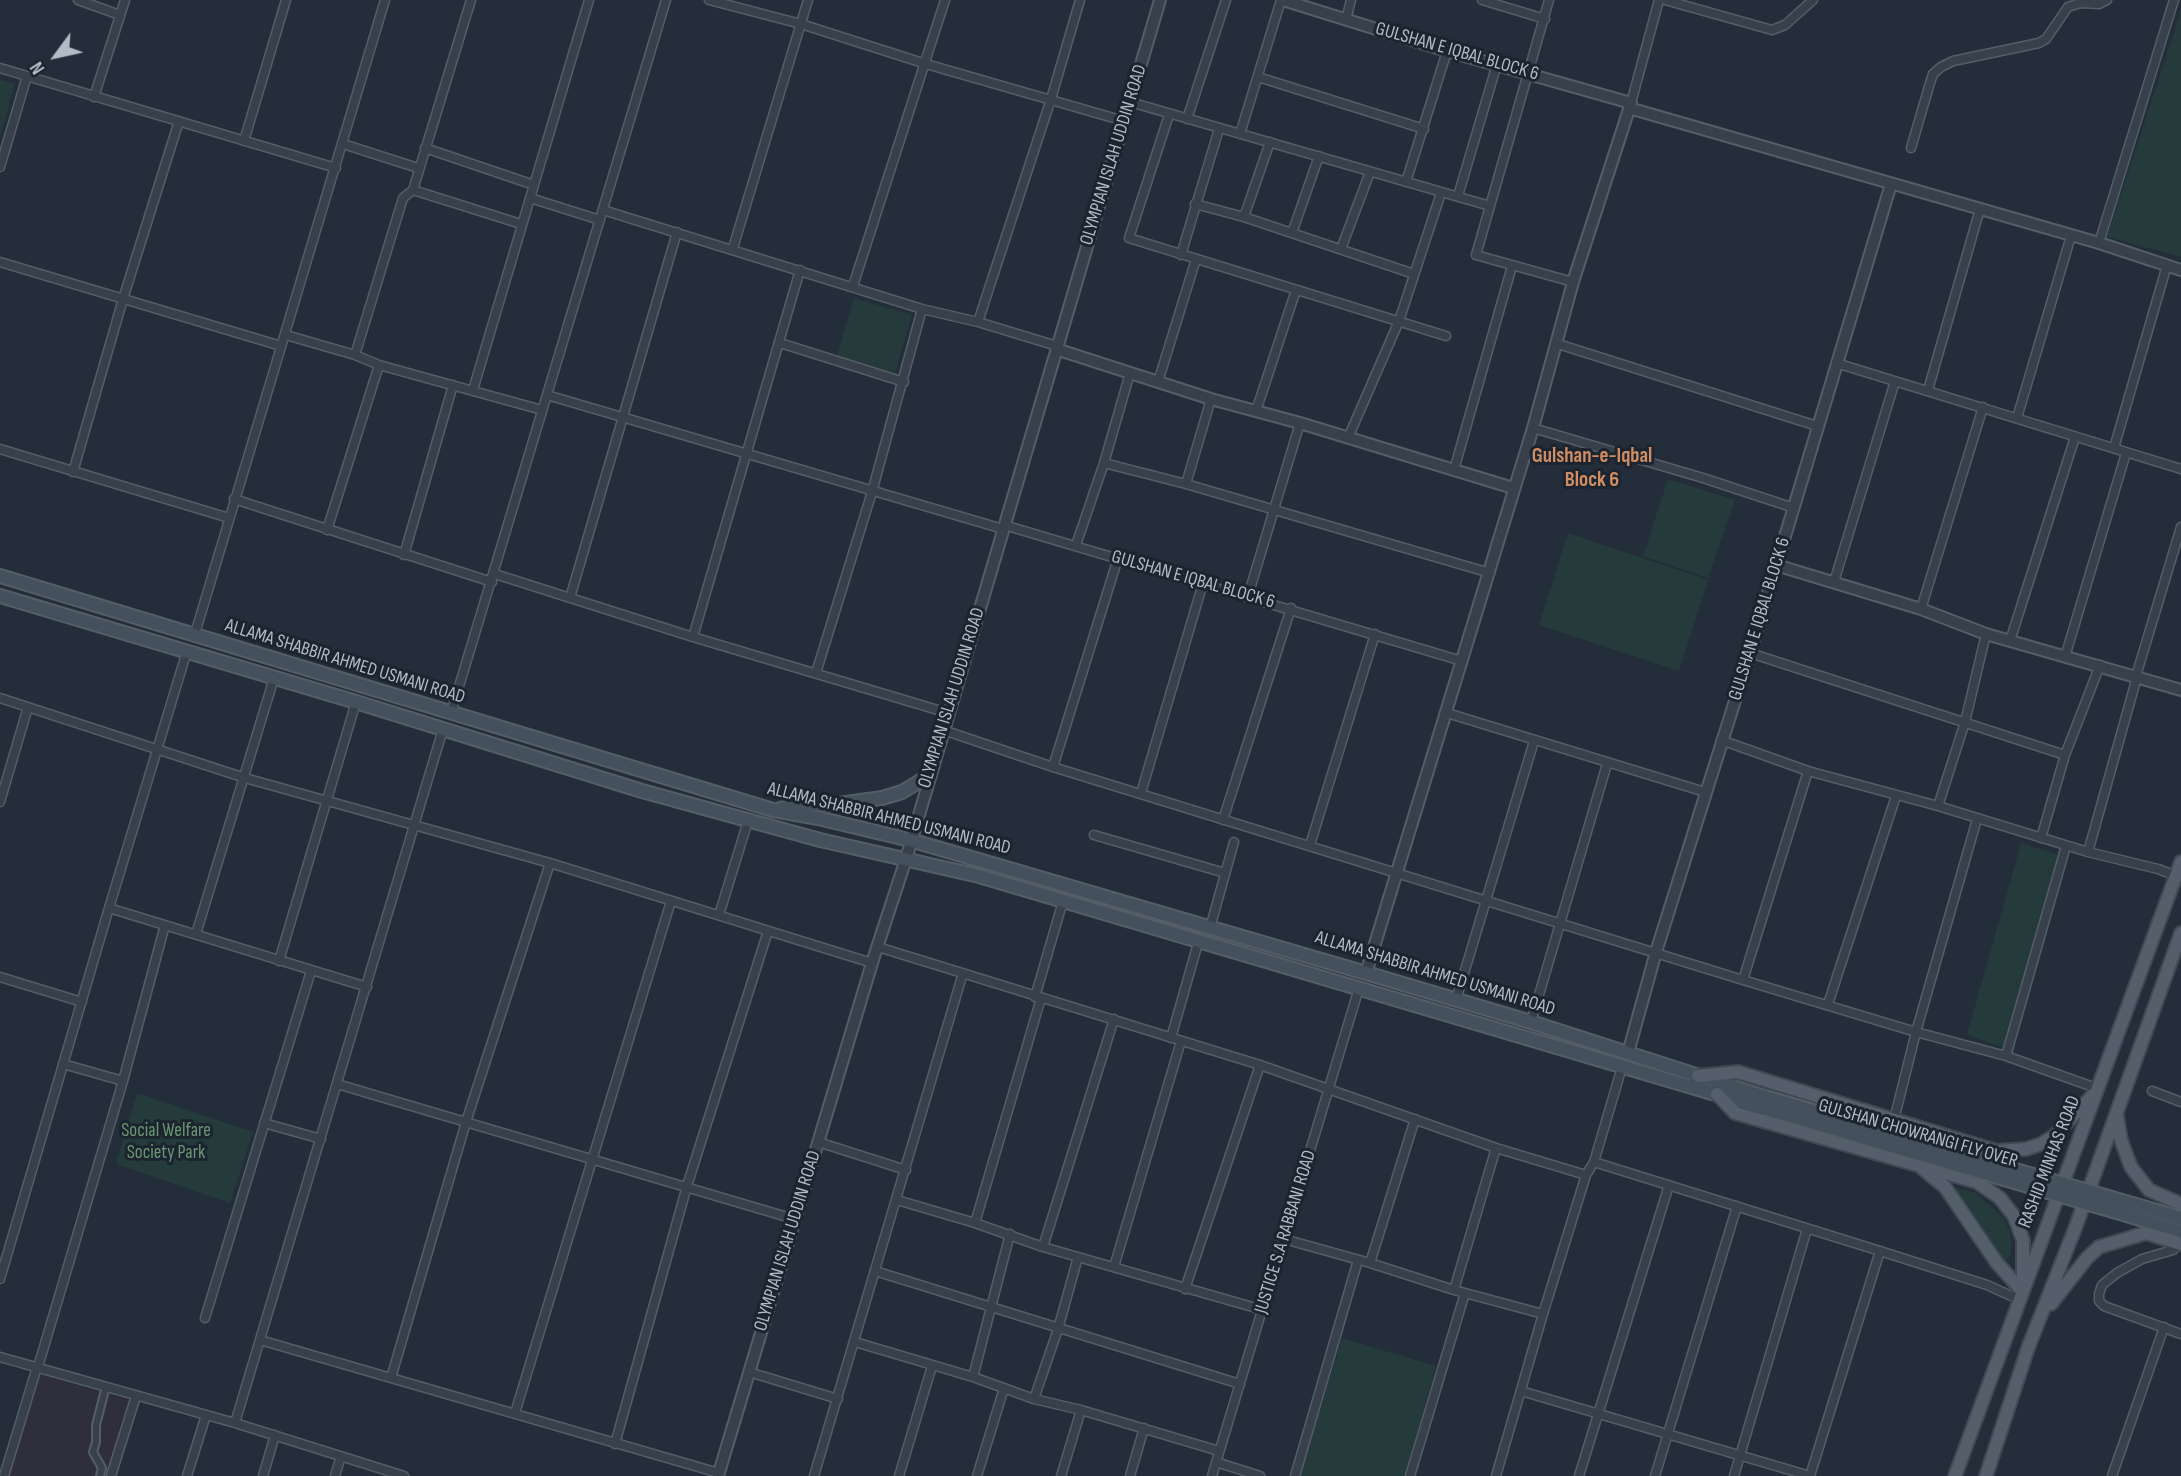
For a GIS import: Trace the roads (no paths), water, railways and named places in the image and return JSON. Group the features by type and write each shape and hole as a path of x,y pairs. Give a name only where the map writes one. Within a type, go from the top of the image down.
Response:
{"main road":[{"name":"ALLAMA SHABBIR AHMED USMANI ROAD","path":"0,576 773,810 910,840 1531,1022 1698,1076 1767,1104"},
{"name":"ALLAMA SHABBIR AHMED USMANI ROAD","path":"0,596 642,791 748,821 979,876 1622,1067 1717,1094 1767,1104"},
{"path":"773,810 796,805 839,804 882,798 902,792 930,775"},
{"name":"RASHID MINHAS ROAD","path":"1955,1476 2181,862"},
{"path":"1986,1476 2028,1348 2117,1115 2181,933"},
{"path":"1698,1076 1738,1073 1996,1151 2026,1149 2054,1136 2099,1089"},
{"path":"1717,1094 1735,1113 1977,1182 2000,1198 2014,1216 2023,1240 2021,1296"},
{"name":"GULSHAN CHOWRANGI FLY OVER","path":"1767,1104 2181,1218"},
{"name":"GULSHAN CHOWRANGI FLY OVER","path":"1767,1104 2180,1238"},
{"path":"2117,1115 2121,1140 2131,1167 2149,1190 2181,1204"},
{"path":"1917,1164 1945,1187 2021,1296"},
{"path":"2040,1319 2087,1258 2099,1247 2146,1233 2180,1238"}],"street":[{"path":"78,0 120,15"},
{"path":"94,97 125,0"},
{"path":"244,141 286,0"},
{"path":"194,636 385,0"},
{"path":"355,355 403,198 413,191 471,0"},
{"path":"473,390 589,0"},
{"path":"709,0 801,24 926,64 1124,121"},
{"path":"733,248 808,0"},
{"path":"853,286 945,0"},
{"path":"978,322 1051,99 1080,0"},
{"name":"OLYMPIAN ISLAH UDDIN ROAD","path":"718,1474 872,963 906,859 1160,0"},
{"path":"1187,119 1226,0"},
{"path":"1240,134 1282,0"},
{"name":"GULSHAN E IQBAL BLOCK 6","path":"1282,0 1891,184 2099,243 2181,270"},
{"path":"1346,20 1351,0"},
{"path":"1482,0 1545,19"},
{"path":"1549,0 1476,255 1573,282"},
{"path":"1366,973 1447,713 1558,344 1573,282 1630,106 1660,0"},
{"path":"1665,0 1772,30 1785,25 1813,0"},
{"path":"1910,148 1933,74 1941,67 1953,61 2039,43 2046,39 2068,7 2080,3 2099,4 2108,0"},
{"path":"2099,243 2174,0"},
{"path":"451,713 664,1"},
{"path":"1405,182 1447,51"},
{"path":"1458,197 1497,64"},
{"path":"0,68 336,168"},
{"path":"0,167 27,76"},
{"path":"1258,77 1424,129"},
{"path":"1129,102 1490,206"},
{"path":"1168,115 1129,238 1446,337"},
{"path":"73,472 123,299 179,121"},
{"path":"1181,255 1219,129"},
{"path":"1244,217 1270,142"},
{"path":"343,144 418,168"},
{"path":"425,148 534,185"},
{"path":"1292,233 1320,156"},
{"path":"1341,249 1370,173"},
{"name":"GULSHAN E IQBAL BLOCK 6","path":"1628,1053 1656,952 1750,653 1891,184"},
{"path":"413,191 521,224"},
{"path":"1348,438 1399,321 1441,193"},
{"path":"530,198 600,220"},
{"path":"1195,204 1244,217 1414,274"},
{"path":"1928,390 1980,209"},
{"path":"603,210 733,248 922,309 978,322 1211,399 1300,423 1513,488"},
{"path":"570,598 677,232"},
{"path":"2017,418 2071,236"},
{"path":"1158,382 1196,259"},
{"path":"0,262 281,346"},
{"path":"2114,448 2167,265"},
{"path":"1454,470 1512,266"},
{"path":"693,637 800,270"},
{"path":"1256,411 1296,290"},
{"path":"816,673 904,383 922,309"},
{"path":"286,335 355,355 379,365 542,410"},
{"path":"780,343 904,383"},
{"path":"1558,344 1817,426"},
{"path":"1836,363 2181,469"},
{"path":"327,530 379,365"},
{"path":"1076,545 1104,463 1130,373"},
{"path":"1834,583 1895,381"},
{"path":"404,555 453,385"},
{"name":"GULSHAN E IQBAL BLOCK 6","path":"547,395 872,492 1076,545 1462,661"},
{"path":"1186,484 1211,399"},
{"path":"1921,610 1983,407"},
{"path":"1248,596 1300,423"},
{"path":"1533,428 1794,508"},
{"path":"2010,640 2075,437"},
{"path":"0,449 229,518"},
{"path":"2065,657 2126,453"},
{"path":"1104,463 1186,484 1489,573"},
{"path":"234,499 404,555 570,598 948,713"},
{"path":"2088,852 2181,527"},
{"path":"1052,766 1118,558"},
{"path":"1776,565 1921,610 1986,634 2181,690"},
{"path":"1141,793 1203,583"},
{"path":"1223,820 1291,608"},
{"path":"1310,845 1375,634"},
{"path":"1938,806 1965,722 1986,634"},
{"path":"0,1279 3,1261 108,908 187,651"},
{"path":"1750,653 2065,755"},
{"path":"2041,838 2065,755 2100,665"},
{"path":"196,934 246,778 274,678"},
{"path":"0,698 246,778 550,863 872,963"},
{"path":"279,961 356,702"},
{"path":"0,802 27,707"},
{"path":"1447,713 1705,792"},
{"path":"235,1423 443,729"},
{"path":"943,730 1223,820 1743,980 2006,1056 2099,1089"},
{"path":"1721,740 1808,771 2176,876"},
{"path":"1456,1000 1534,741"},
{"path":"1531,1022 1607,764"},
{"path":"1743,980 1808,771"},
{"path":"1828,1004 1896,796"},
{"path":"1895,1120 1916,1032 1977,819"},
{"path":"719,915 748,821"},
{"path":"1094,835 1225,873"},
{"path":"1210,928 1234,842"},
{"path":"2006,1056 2066,846"},
{"path":"391,1378 466,1122 550,863"},
{"path":"515,1413 671,901"},
{"path":"975,1223 1063,901"},
{"path":"108,908 367,987"},
{"path":"4,1476 123,1081 165,925"},
{"path":"615,1444 687,1186 768,931"},
{"path":"1171,1038 1198,943"},
{"path":"878,947 1260,1065 1496,1148 1586,1175"},
{"path":"205,1318 311,971"},
{"path":"814,1476 963,973"},
{"path":"0,977 82,1002"},
{"name":"JUSTICE S.A RABBANI ROAD","path":"1212,1476 1359,988"},
{"path":"1043,1247 1114,1018"},
{"path":"1114,1267 1181,1041"},
{"path":"63,1064 123,1081"},
{"path":"1185,1289 1260,1065"},
{"path":"1496,1476 1543,1314 1586,1175 1594,1162 1622,1067"},
{"path":"337,1084 794,1219"},
{"path":"2152,1091 2181,1101"},
{"path":"1370,1263 1415,1119"},
{"path":"264,1123 321,1139"},
{"path":"818,1142 906,1170"},
{"path":"1454,1290 1496,1148"},
{"path":"1594,1162 2021,1296"},
{"path":"1579,1476 1669,1185"},
{"path":"897,1200 1010,1234 1043,1247 1263,1310"},
{"path":"1656,1476 1737,1206"},
{"path":"1734,1476 1807,1229"},
{"path":"972,1377 1010,1234"},
{"path":"2180,1238 2174,1250 2141,1259 2102,1285 2099,1301 2104,1306 2181,1334"},
{"path":"1284,1239 1543,1314"},
{"path":"1521,1391 1810,1476 1880,1251"},
{"path":"1034,1399 1058,1329 1078,1257"},
{"path":"1295,1476 1358,1260"},
{"path":"875,1271 1240,1384"},
{"path":"1410,1476 1465,1293"},
{"path":"2112,1476 2164,1327"},
{"path":"260,1340 718,1474"},
{"path":"855,1342 972,1377 1034,1399 1082,1410 1219,1451"},
{"path":"0,1357 275,1435 341,1456 377,1472 404,1476"},
{"path":"899,1476 932,1366"},
{"path":"749,1372 838,1399"},
{"path":"977,1476 1004,1388"},
{"path":"100,1476 102,1468 93,1452 96,1425 106,1390"},
{"path":"111,1476 136,1396"},
{"path":"1060,1476 1082,1410"},
{"path":"187,1476 205,1415"},
{"path":"1129,1476 1144,1428"},
{"path":"263,1476 275,1435"},
{"path":"335,1476 341,1456"},
{"path":"1216,1462 1260,1476"}],"district":[{"name":"Gulshan-e-Iqbal Block 6","path":"1592,469"}],"park label":[{"name":"Social Welfare Society Park","path":"166,1142"}]}
